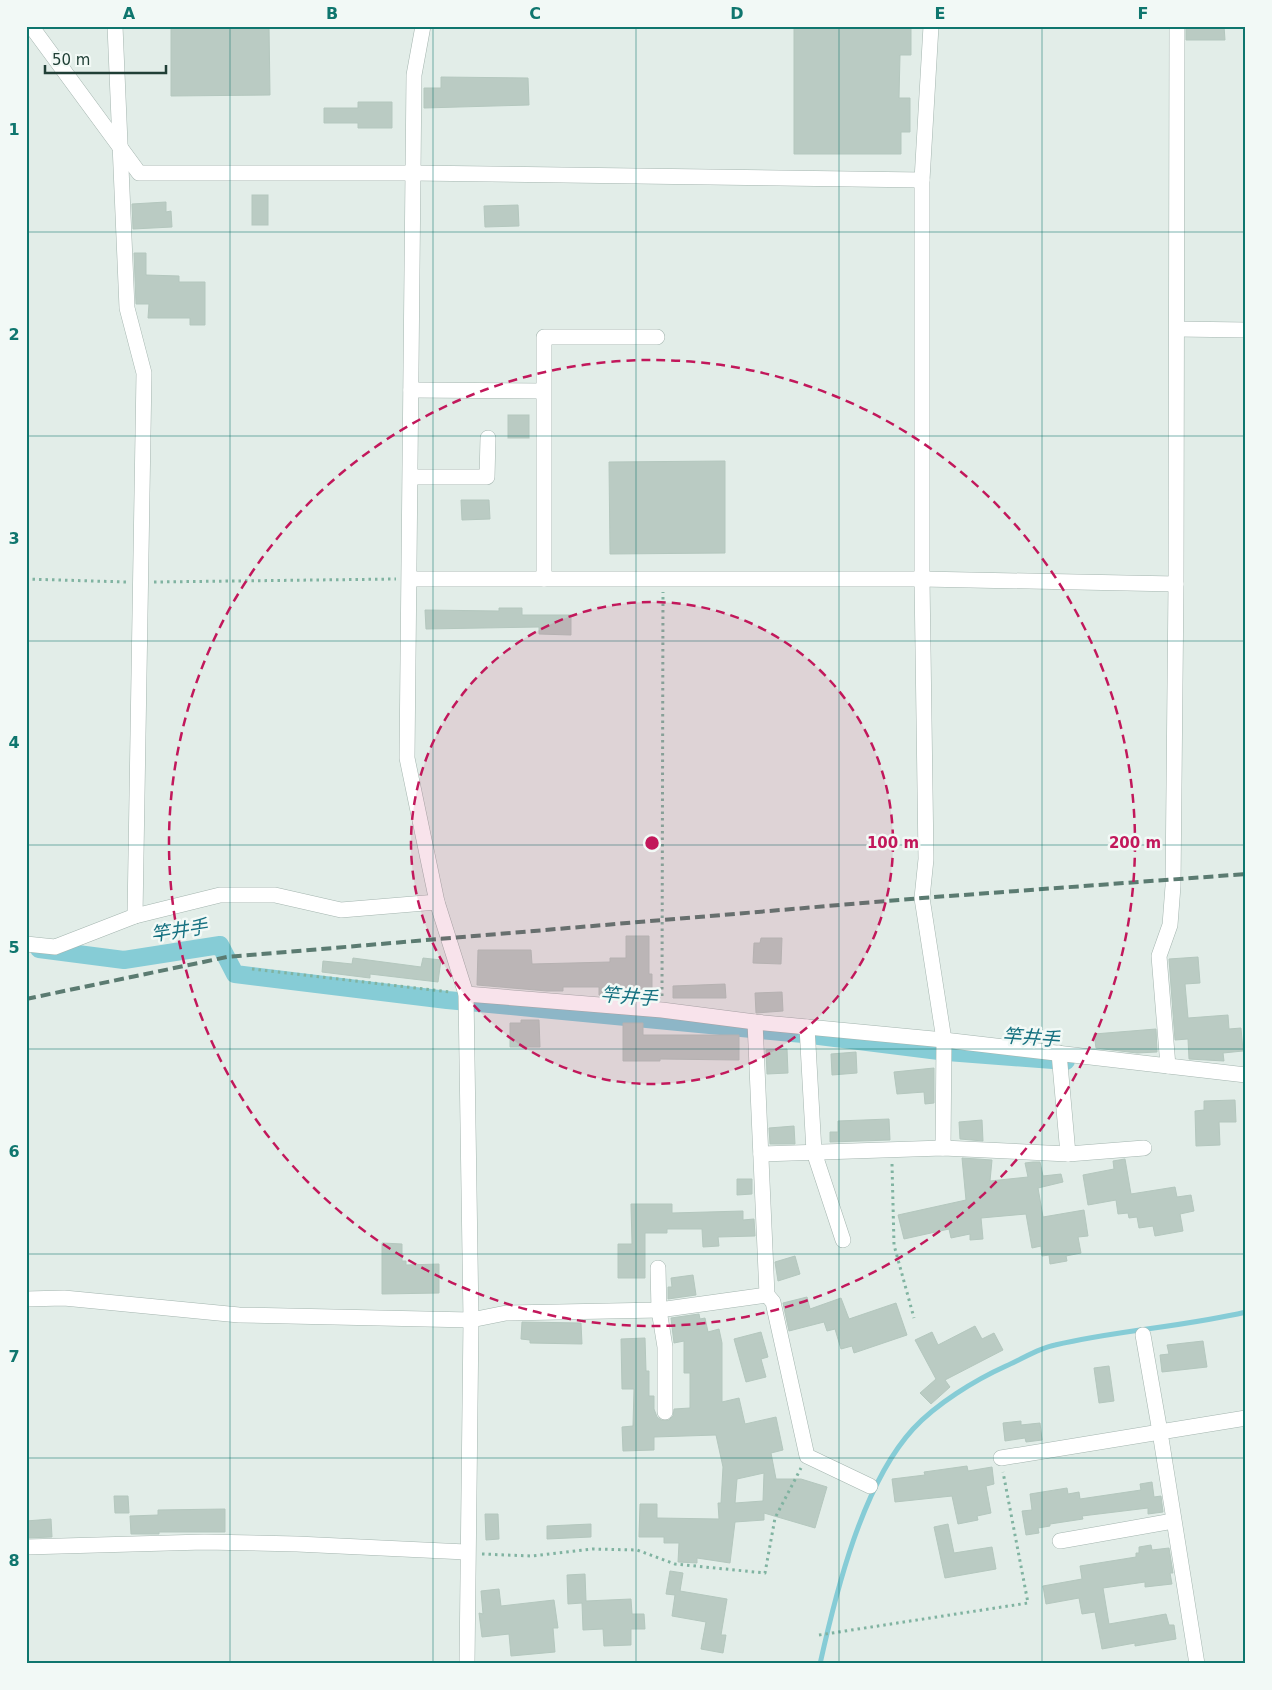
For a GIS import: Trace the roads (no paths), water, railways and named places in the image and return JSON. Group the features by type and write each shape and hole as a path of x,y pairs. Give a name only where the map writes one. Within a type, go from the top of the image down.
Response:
{"street":[{"path":"31,26 139,173 413,173 922,180"},
{"path":"115,26 127,308 144,373 135,916"},
{"path":"423,26 414,75 407,758 437,902 466,994 471,1320 466,1552 466,1664"},
{"path":"931,26 922,180 922,579 926,858 922,898 944,1040 943,1148"},
{"path":"1168,1066 1159,956 1170,925 1173,886 1178,26"},
{"path":"1177,329 1246,330"},
{"path":"544,579 544,337 657,337"},
{"path":"412,390 543,390"},
{"path":"410,477 487,477 488,438"},
{"path":"410,579 922,579 1176,584"},
{"path":"26,944 55,947 135,916 220,895 275,895 341,910 437,902"},
{"path":"466,994 662,1010 755,1022 944,1040 1246,1075"},
{"path":"755,1022 767,1295 773,1302 807,1456 870,1486"},
{"path":"807,1027 814,1152 843,1240"},
{"path":"1059,1053 1068,1154"},
{"path":"761,1154 943,1148 1068,1154 1144,1148"},
{"path":"658,1268 659,1310 665,1348 665,1412"},
{"path":"26,1299 64,1298 239,1315 471,1320 506,1312 659,1310 767,1295"},
{"path":"1143,1335 1197,1664"},
{"path":"1001,1458 1246,1418"},
{"path":"1060,1541 1174,1520"},
{"path":"26,1547 204,1542 297,1544 466,1552"}],"waterway":[{"name":"竿井手","path":"39,949 124,960 220,945 235,974 447,1000 803,1034 947,1052 1066,1061"},
{"path":"820,1664 843,1573 865,1509 879,1479 895,1452 922,1420 956,1393 982,1378 1049,1346 1246,1312"}],"railway":[{"path":"26,999 227,957 922,898 1246,874"}]}
